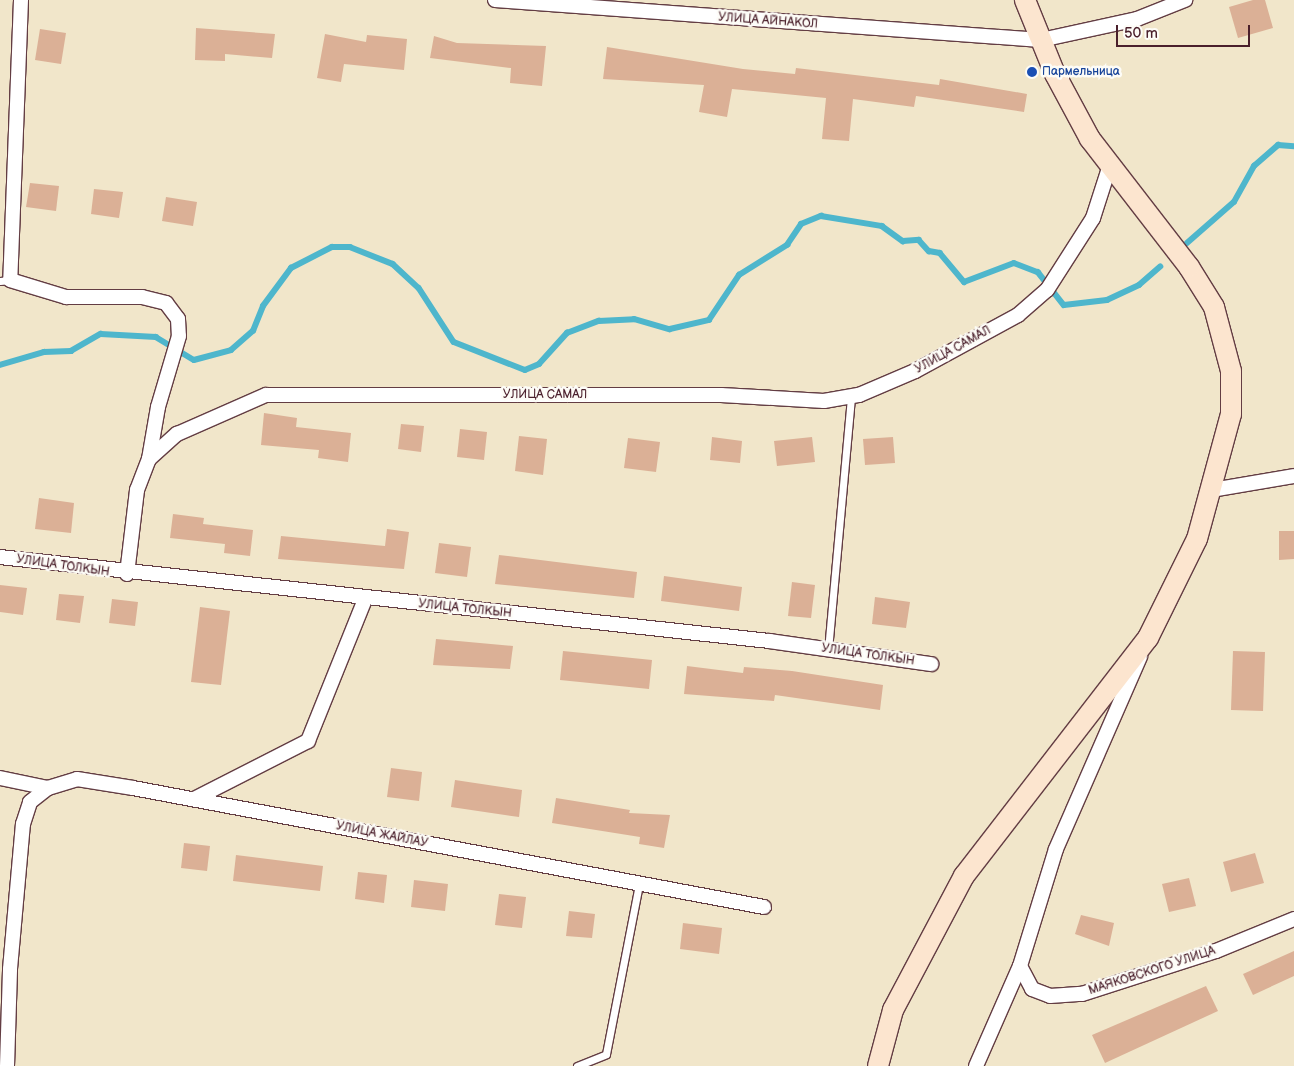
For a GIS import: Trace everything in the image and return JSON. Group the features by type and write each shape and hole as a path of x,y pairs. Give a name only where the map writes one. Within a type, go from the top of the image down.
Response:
{"main road":[{"path":"878,1066 893,1010 964,876 1148,638 1197,539 1228,434 1233,393 1222,327 1189,267 1110,165 1071,107 1025,0"}],"street":[{"path":"21,0 5,281 66,296 142,297 166,303 178,319 180,336 158,407 149,459"},
{"name":"УЛИЦА АЙНАКОЛ","path":"495,0 1041,40 1137,19 1185,0"},
{"name":"УЛИЦА САМАЛ","path":"127,574 137,490 149,459 177,434 266,395 720,395 824,401 850,397 915,371 1018,314 1047,290 1061,273 1093,218 1110,165"},
{"path":"1212,490 1294,476"},
{"name":"УЛИЦА ТОЛКЫН","path":"0,557 127,574 828,650 931,664"},
{"path":"194,799 308,741 365,599"},
{"path":"976,1066 1020,966 1056,848 1148,638"},
{"name":"УЛИЦА ЖАЙЛАУ","path":"0,778 48,788 77,779 194,799 764,908"},
{"path":"7,1066 10,968 23,824 30,802 48,788"},
{"name":"МАЯКОВСКОГО УЛИЦА","path":"1020,966 1032,988 1050,996 1082,994 1216,951 1294,919"}],"lane":[{"path":"828,650 850,397"},
{"path":"578,1066 606,1054 639,884"}],"building":[{"path":"1253,0 1265,0 1273,28 1238,38 1229,7"},
{"path":"196,28 275,34 272,58 225,54 225,61 195,60"},
{"path":"40,29 66,33 61,64 35,60"},
{"path":"325,34 366,42 367,35 407,39 404,70 344,64 341,82 317,78"},
{"path":"434,36 457,43 546,46 542,86 510,83 511,68 430,58"},
{"path":"607,47 743,69 795,74 796,68 939,85 940,79 1027,94 1024,112 916,96 914,107 853,99 849,141 822,139 826,98 732,89 727,117 699,112 704,85 603,79"},
{"path":"30,183 59,186 56,211 26,207"},
{"path":"94,189 123,192 119,218 91,214"},
{"path":"166,197 197,202 193,226 162,221"},
{"path":"264,413 297,418 296,427 351,433 348,462 318,458 319,450 261,445"},
{"path":"401,424 424,426 421,452 398,449"},
{"path":"460,429 487,432 484,460 457,457"},
{"path":"519,436 547,439 543,475 515,471"},
{"path":"712,437 742,441 740,463 710,460"},
{"path":"812,437 815,462 777,466 774,441"},
{"path":"893,437 895,463 865,465 863,439"},
{"path":"628,438 660,442 656,472 624,468"},
{"path":"39,498 74,503 71,533 35,529"},
{"path":"173,514 204,518 203,524 253,530 250,556 224,553 225,544 170,538"},
{"path":"387,529 409,532 404,569 278,559 281,536 385,546"},
{"path":"1279,531 1294,531 1294,559 1279,560"},
{"path":"439,543 471,547 467,577 435,573"},
{"path":"499,555 637,572 634,598 495,584"},
{"path":"664,576 742,587 739,611 661,601"},
{"path":"792,582 815,585 811,618 788,616"},
{"path":"0,585 27,588 23,615 0,612"},
{"path":"59,594 84,596 80,623 56,620"},
{"path":"875,597 910,602 906,628 872,624"},
{"path":"112,599 138,602 135,626 109,623"},
{"path":"200,607 230,611 221,685 191,682"},
{"path":"436,639 513,646 510,669 433,665"},
{"path":"563,651 652,660 649,689 560,680"},
{"path":"1233,651 1265,652 1263,711 1231,710"},
{"path":"687,666 743,673 744,667 792,671 883,685 880,710 775,695 774,701 684,694"},
{"path":"391,768 422,772 419,801 387,797"},
{"path":"455,780 522,790 519,817 451,807"},
{"path":"556,798 630,810 629,813 670,815 664,848 639,844 640,837 552,823"},
{"path":"184,843 210,846 207,871 181,868"},
{"path":"1255,853 1264,883 1231,892 1223,862"},
{"path":"236,855 323,866 320,891 233,881"},
{"path":"358,872 387,875 384,903 355,899"},
{"path":"1189,878 1196,906 1169,912 1162,884"},
{"path":"414,880 448,884 445,911 411,907"},
{"path":"499,894 526,897 522,928 495,925"},
{"path":"569,911 595,914 592,938 566,936"},
{"path":"1081,915 1114,923 1109,946 1075,934"},
{"path":"683,923 722,928 719,954 680,949"},
{"path":"1294,951 1294,976 1253,995 1243,974"},
{"path":"1206,986 1218,1011 1105,1063 1092,1035"}],"waterway":[{"path":"1187,243 1234,202 1254,166 1278,145 1294,146"},
{"path":"0,365 44,352 71,351 101,334 156,337 194,360 231,350 253,331 263,306 291,268 332,247 350,247 393,264 419,288 454,342 525,370 539,364 567,333 599,321 634,319 670,329 709,320 739,275 787,245 801,224 821,216 882,226 903,241 919,240 929,251 940,253 964,282 1014,263 1038,272 1064,305 1107,300 1139,285 1160,267"}],"place":[{"name":"Пармельница","path":"1032,72"}]}
